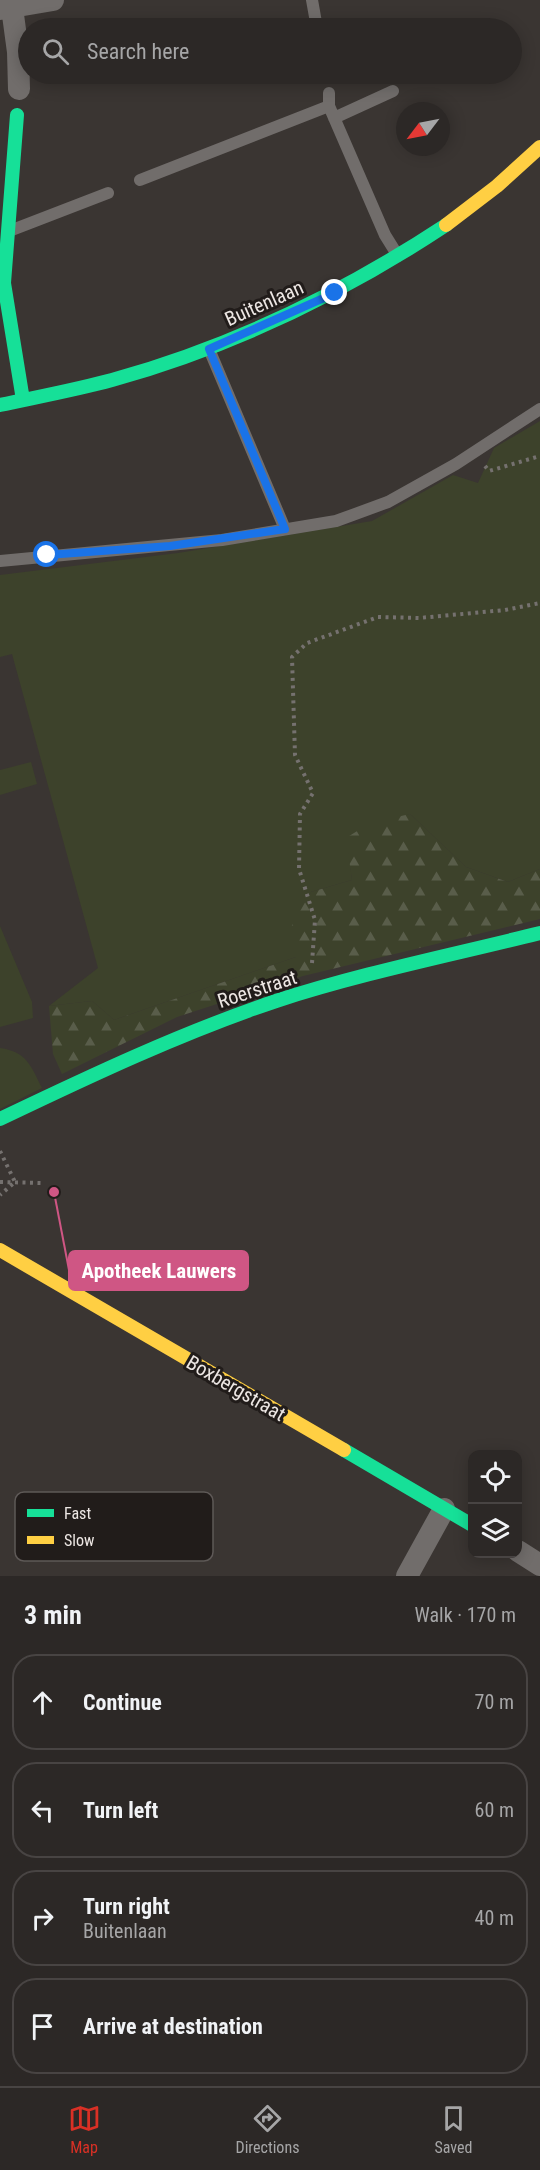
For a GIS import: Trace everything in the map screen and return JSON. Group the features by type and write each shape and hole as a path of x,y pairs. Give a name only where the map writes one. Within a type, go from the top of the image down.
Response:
{"street":[{"path":"18,52 8,5 53,0"},
{"path":"19,84 19,89"},
{"path":"17,115 4,284 23,400"},
{"name":"Buitenlaan","path":"0,405 127,376 209,349 335,293 398,257 452,221 486,195 540,147"},
{"name":"Roerstraat","path":"0,1119 153,1049 242,1012 366,976 540,933"},
{"name":"Boxbergstraat","path":"0,1250 468,1523"},
{"path":"407,1576 444,1509"},
{"path":"522,1553 540,1564"}],"lane":[{"path":"312,0 315,18"},
{"path":"334,118 393,92"},
{"path":"140,180 329,100 334,118 385,235 398,257"},
{"path":"8,231 108,192"},
{"path":"209,349 285,529"},
{"path":"0,561 170,546 336,521 388,502 475,452 540,409"}],"path":[{"path":"475,452 489,471 540,456"},
{"path":"311,972 315,920 299,868 299,858 300,814 313,793 295,755 292,657 307,643 378,617 418,618 505,610 540,603"},
{"path":"0,1151 15,1182"},
{"path":"0,1182 42,1183"},
{"path":"0,1195 15,1182"}],"green space":[{"path":"540,421 540,869 508,882 466,867 410,814 347,838 352,880 311,892 296,957 114,1020 92,1001 49,1006 98,968 12,654 0,657 0,575 178,553 372,521 453,475 478,483 494,448"},
{"path":"31,762 37,784 0,795 0,770"},
{"path":"410,814 466,867 508,882 540,869 540,919 303,976 177,1017 62,1074 53,1054 49,1006 92,1001 114,1020 296,957 290,929 311,892 352,880 346,838 370,823"},
{"path":"0,926 32,1002 33,1018 0,1027"},
{"path":"0,1048 16,1053 27,1061 42,1088 0,1109"}],"traffic: fast":[{"path":"17,115 4,283 23,400"},
{"path":"0,405 112,380 156,367 243,334 285,316 367,273 446,225"},
{"path":"0,1119 102,1071 241,1013 374,973 540,933"},
{"path":"344,1450 468,1523"}],"traffic: slow":[{"path":"446,225 497,186 540,147"},
{"path":"0,1250 344,1450"}],"place":[{"name":"Apotheek Lauwers","path":"54,1192"}],"route":[{"path":"47,555 170,546 285,529 209,349 335,293"}]}
